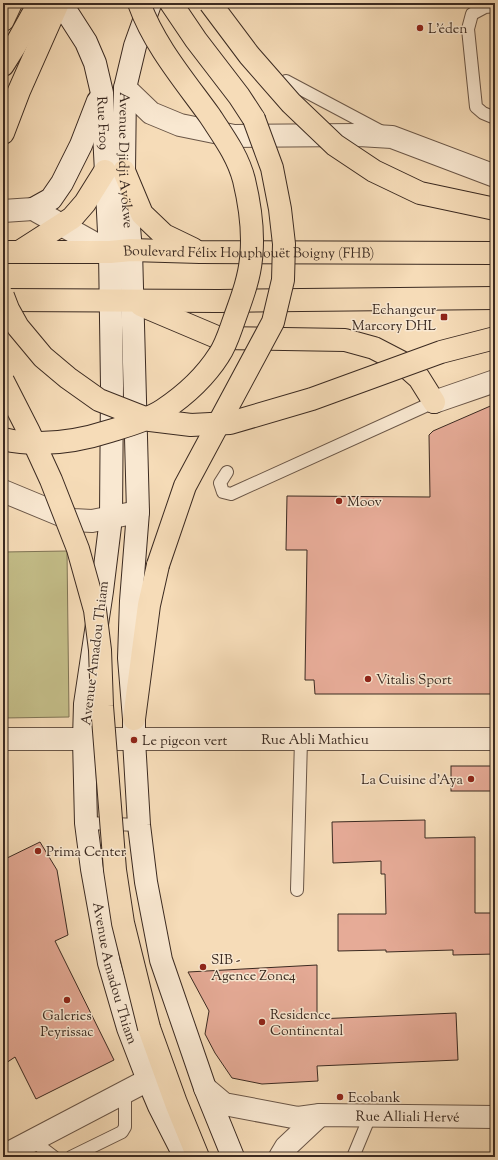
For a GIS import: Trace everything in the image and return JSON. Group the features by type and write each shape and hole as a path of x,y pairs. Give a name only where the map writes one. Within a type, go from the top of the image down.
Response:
{"highway":[{"path":"3,20 11,3"},
{"path":"3,65 39,3"},
{"path":"3,133 19,91 58,3"},
{"path":"3,439 16,442 58,443 96,436 132,424 162,411 197,383 220,354 244,292 251,259 251,217 244,178 230,145 166,55 145,21 138,3"},
{"path":"134,730 149,605 158,565 185,486 272,322 283,280 284,244 280,209 272,168 254,119 171,3"},
{"path":"210,3 249,55 291,103 335,145 374,171 420,193 495,209"},
{"path":"11,252 72,218 114,171 142,214 164,235 200,252"},
{"name":"Boulevard Félix Houphouët Boigny (FHB)","path":"11,252 120,251 495,253"},
{"path":"3,296 18,327 43,357 68,378 99,400 150,420 191,425 230,423 290,406 442,352 495,338"},
{"path":"3,300 133,301 495,298"},
{"path":"133,301 220,338 345,340 374,348 402,362 419,378 434,402"},
{"path":"3,381 51,480 78,549 95,610 100,650 102,706 115,870 123,923 149,1028 176,1103 198,1157"}],"street":[{"name":"Rue F109","path":"62,3 86,42 95,63 102,93 114,171"},
{"name":"Avenue Djidji Ayökwe","path":"120,251 114,171 125,88 135,46 150,3"},
{"path":"125,88 151,113 180,125 234,136 359,134 392,137 495,176"},
{"path":"3,211 33,209 51,199 62,183 81,145 102,93"},
{"path":"33,209 61,225 120,251"},
{"name":"Avenue Amadou Thiam","path":"120,251 110,301 112,386 110,518 102,591 85,704 84,739 86,823 92,869 109,963 128,1028 159,1106 185,1157"},
{"name":"Avenue Amadou Thiam","path":"120,251 133,301 138,512 131,601 129,658 139,825 146,882 161,960 205,1088 233,1157"},
{"path":"434,402 495,381"},
{"path":"3,491 73,520 92,521 138,512"},
{"name":"Rue Abli Mathieu","path":"3,739 84,739 134,730 301,740 495,739"},
{"path":"3,1156 148,1080"},
{"name":"Rue Alliali Hervé","path":"205,1088 224,1104 298,1118 320,1115 495,1117"},
{"path":"280,1157 286,1147 320,1115"}],"lane":[{"path":"495,6 485,7 472,14 468,29 476,107 483,113 495,118"},
{"path":"286,80 392,137"},
{"path":"227,472 220,484 223,492 231,494 434,402"},
{"path":"297,890 301,740"},
{"path":"86,823 139,825"},
{"path":"70,1157 122,1132 125,1127 125,1092"},
{"path":"353,1157 370,1116"},
{"path":"33,1141 54,1157"}],"shaded area":[{"path":"67,551 69,717 3,718 3,552"}],"building":[{"path":"495,404 495,433 493,433 492,694 315,694 314,680 305,680 307,550 286,550 287,496 430,497 429,435 433,431"},
{"name":"La Cuisine d’Aya","path":"451,766 492,766 492,791 451,791"},
{"path":"425,820 425,838 475,837 475,913 495,913 495,954 453,955 453,950 386,952 386,950 338,951 338,914 386,914 385,874 381,874 381,861 333,863 332,822"},
{"path":"40,842 57,870 68,935 55,941 114,1060 36,1099 15,1057 3,1065 3,860"},
{"name":"Residence Continental","path":"317,965 317,1019 456,1013 458,1060 317,1066 318,1081 262,1084 232,1078 215,1053 205,1034 209,1011 188,972"}],"place":[{"name":"L'éden","path":"420,28"},
{"name":"Echangeur Marcory DHL","path":"444,317"},
{"name":"Moov","path":"339,501"},
{"name":"Vitalis Sport","path":"368,679"},
{"name":"Le pigeon vert","path":"134,740"},
{"name":"La Cuisine d’Aya","path":"471,779"},
{"name":"Prima Center","path":"38,851"},
{"name":"SIB - Agence Zone4","path":"203,967"},
{"name":"Galeries Peyrissac","path":"67,1000"},
{"name":"Residence Continental","path":"262,1022"},
{"name":"Ecobank","path":"340,1097"}]}
